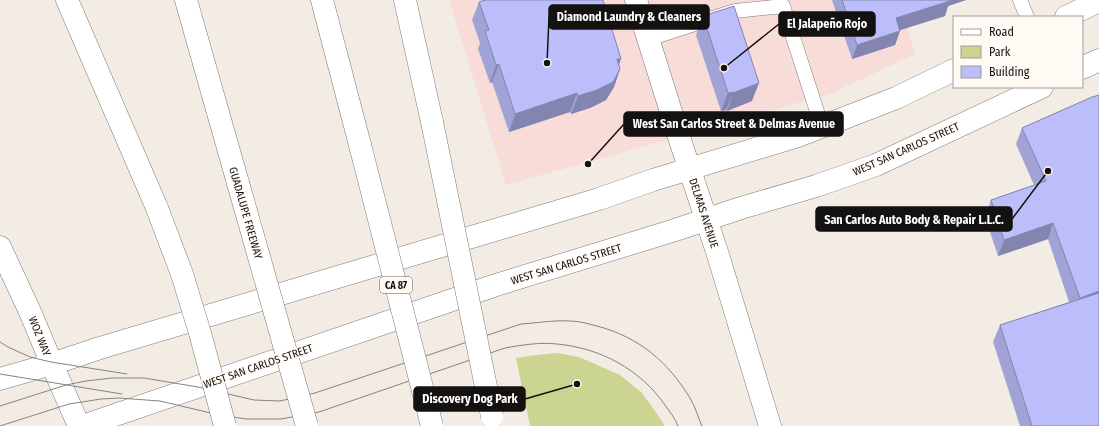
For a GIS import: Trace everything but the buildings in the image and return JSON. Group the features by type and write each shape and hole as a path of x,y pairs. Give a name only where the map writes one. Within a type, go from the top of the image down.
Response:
{"main road":[{"path":"61,0 88,48"},
{"path":"67,0 157,208 182,274 218,396 225,426"},
{"path":"74,0 88,48"},
{"name":"GUADALUPE FREEWAY","path":"186,0 307,426"},
{"name":"CA 87","path":"322,0 432,426"},
{"path":"405,0 432,122 493,421"},
{"name":"DELMAS AVENUE","path":"636,0 707,220 770,426"},
{"path":"1068,16 1099,1"},
{"path":"1083,68 1099,60"},
{"path":"0,379 599,199 798,136 896,98 953,70"},
{"name":"WEST SAN CARLOS STREET","path":"83,426 496,285 816,186 876,165 1040,88"},
{"name":"WOZ WAY","path":"0,247 31,314 79,426"}],"lane":[{"path":"1020,0 1027,16"},
{"path":"648,39 735,11 783,6 822,127"}],"shaded area":[{"path":"449,0 899,0 915,54 830,94 506,185"}],"green space":[{"path":"557,353 579,357 620,375 642,393 664,426 530,426 516,358"}],"tram line":[{"path":"0,406 66,385 112,378 144,378 198,387 254,400 280,401 315,393 521,324 552,321 573,321 612,331 639,344 651,353 662,362 681,385 692,401 702,426"},
{"path":"0,342 30,357 51,362 127,374"},
{"path":"0,426 69,404 119,398 160,401 215,414 246,419 281,419 319,412 505,348 544,343 573,346 588,350 618,362 644,381 655,392 678,426"},
{"path":"0,374 122,394"}],"place":[{"name":"Diamond Laundry & Cleaners","path":"547,63"},
{"name":"El Jalapeño Rojo","path":"724,68"},
{"name":"West San Carlos Street & Delmas Avenue","path":"588,164"},
{"name":"San Carlos Auto Body & Repair L.L.C.","path":"1048,171"},
{"name":"Discovery Dog Park","path":"577,384"}]}
